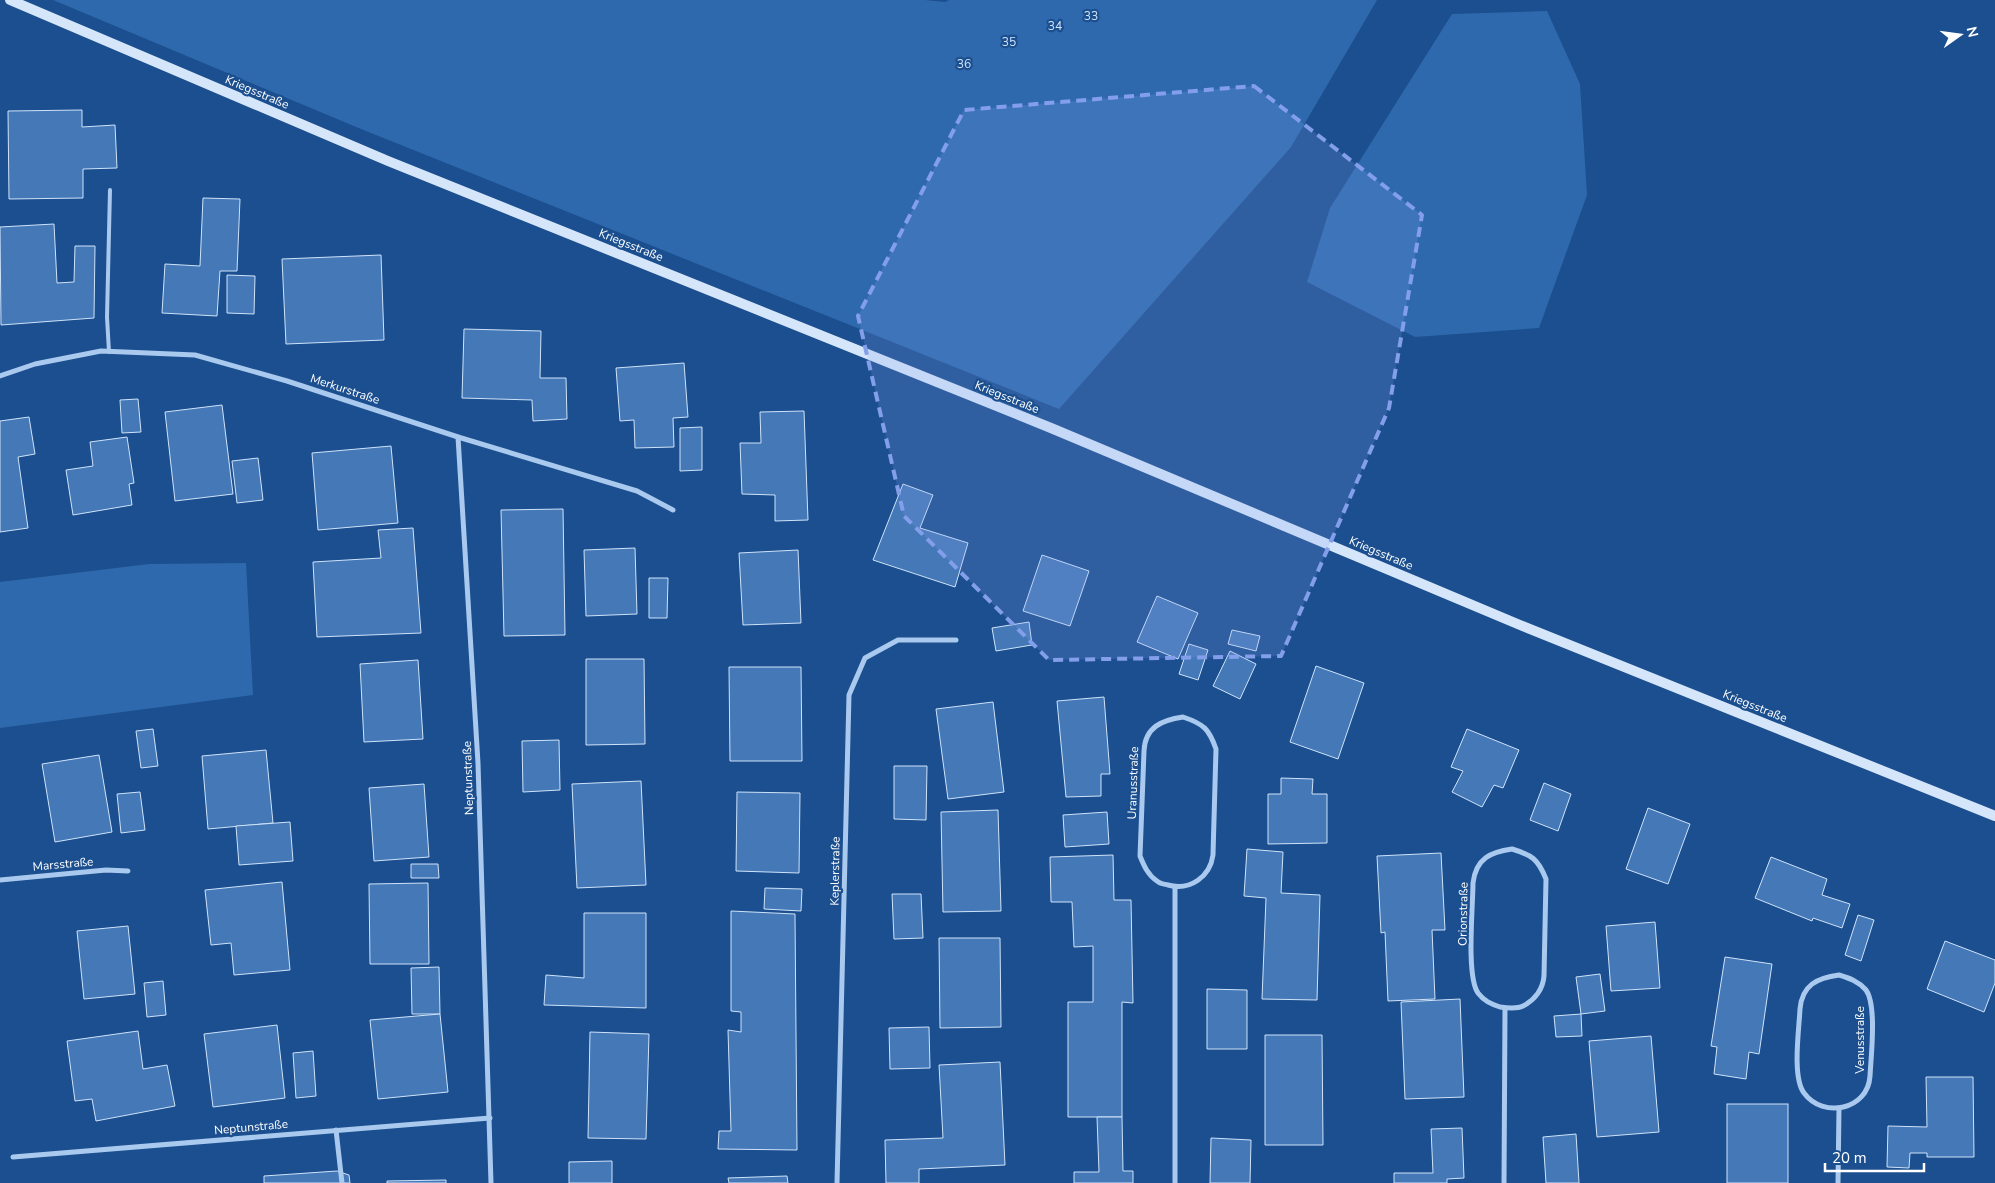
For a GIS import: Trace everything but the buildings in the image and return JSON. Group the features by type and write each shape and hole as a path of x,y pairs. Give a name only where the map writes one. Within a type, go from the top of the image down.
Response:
{"main road":[{"name":"Kriegsstraße","path":"10,0 388,161 1069,435 1520,625 1995,816"}],"street":[{"name":"Merkurstraße","path":"0,376 36,364 101,351 196,355 287,381 458,437 637,491 673,510"},
{"name":"Neptunstraße","path":"458,437 478,763 492,1183"},
{"name":"Keplerstraße","path":"837,1183 849,695 865,658 898,640 956,640"},
{"name":"Uranusstraße","path":"1183,717 1199,722 1210,734 1216,749 1213,855 1212,862 1204,877 1190,886 1175,887 1158,883 1146,871 1140,856 1144,742 1153,728 1167,719 1183,717"},
{"name":"Orionstraße","path":"1512,849 1528,854 1540,865 1546,879 1544,976 1543,984 1535,998 1522,1007 1505,1008 1490,1004 1478,993 1472,977 1474,874 1482,860 1496,851 1512,849"},
{"name":"Marsstraße","path":"0,880 106,870 128,871"},
{"path":"1175,887 1175,1183"},
{"name":"Venusstraße","path":"1839,975 1855,980 1867,991 1872,1007 1870,1083 1861,1098 1847,1107 1839,1108 1831,1109 1816,1104 1804,1092 1798,1077 1800,1000 1809,986 1822,977 1839,975"},
{"path":"1504,1183 1505,1008"},
{"path":"1838,1183 1839,1108"},
{"name":"Neptunstraße","path":"13,1157 490,1118"},
{"path":"336,1130 342,1183"}],"lane":[{"path":"109,352 110,190"}],"highlighted area":[{"path":"1254,86 1422,215 1389,408 1281,656 1049,660 904,516 858,316 964,110"}],"green space":[{"path":"53,0 925,0 945,2 949,0 1377,0 1291,147 1059,409 361,129"},
{"path":"1547,11 1580,84 1587,195 1539,328 1415,337 1307,282 1330,208 1452,14"},
{"path":"246,563 253,695 0,728 0,582 149,564"}],"park label":[{"name":"33","path":"1091,16"},
{"name":"34","path":"1055,26"},
{"name":"35","path":"1009,42"},
{"name":"36","path":"964,64"}]}
